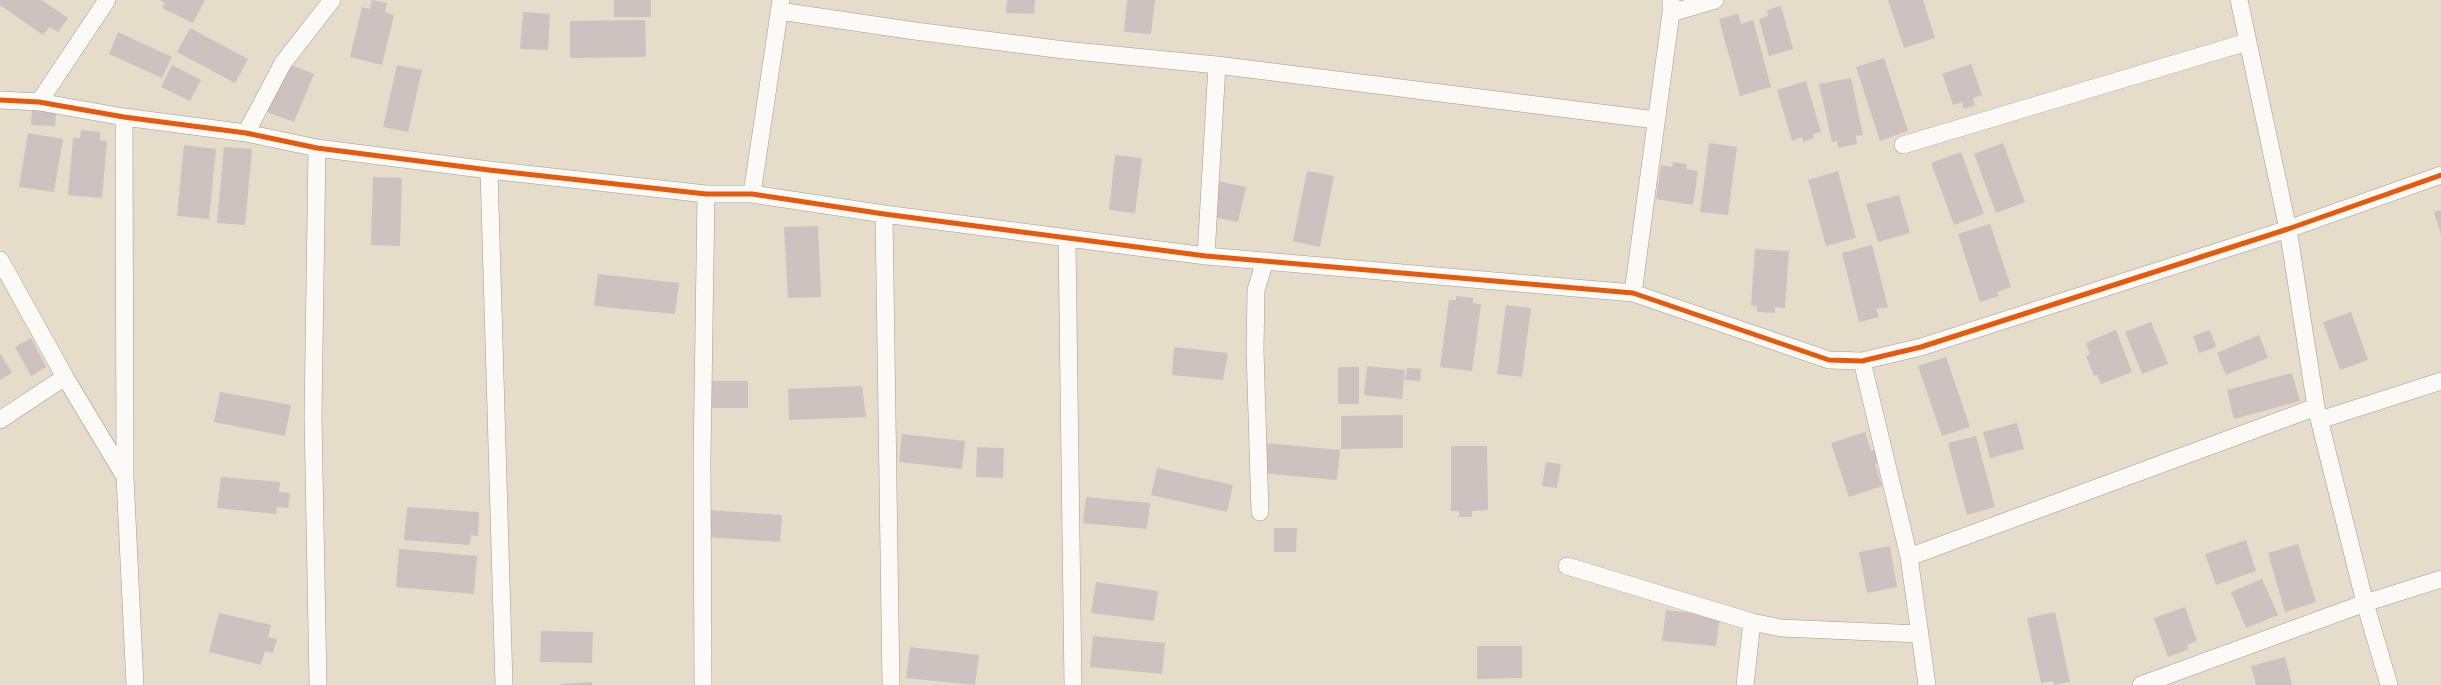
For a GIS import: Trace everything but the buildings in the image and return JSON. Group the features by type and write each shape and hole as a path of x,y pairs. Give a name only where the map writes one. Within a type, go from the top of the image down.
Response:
{"street":[{"path":"39,102 107,0"},
{"path":"246,133 283,64 332,0"},
{"path":"1633,293 1671,7 1715,0"},
{"path":"2239,0 2246,42 2288,229 2318,413 2365,603 2389,685"},
{"path":"752,194 780,5 915,31 1064,50 1217,65 1656,120"},
{"path":"1903,145 2246,42"},
{"path":"1206,256 1217,65"},
{"path":"0,100 39,102 124,117 246,133 317,148 489,170 706,194 752,194 1067,239 1206,256 1633,293 1828,360 1862,361 1921,347 2288,229 2441,175"},
{"path":"124,117 125,477 135,685"},
{"path":"317,148 313,417 318,685"},
{"path":"489,170 504,685"},
{"path":"703,685 702,459 706,194"},
{"path":"884,214 891,685"},
{"path":"1067,239 1073,685"},
{"path":"0,260 65,377 125,477"},
{"path":"1260,512 1255,350 1256,290 1265,262"},
{"path":"1862,361 1909,557 1927,685"},
{"path":"0,420 65,377"},
{"path":"1909,557 2318,413 2441,381"},
{"path":"1567,566 1752,622 1781,628 1920,634"},
{"path":"2141,685 2365,603 2441,579"},
{"path":"1745,685 1752,622"}],"cycle path":[{"path":"0,100 39,102 124,117 246,133 317,148 489,170 706,194 752,194 884,214 1206,256 1633,293 1829,360 1862,361 1921,347 2288,229 2441,175"}]}
